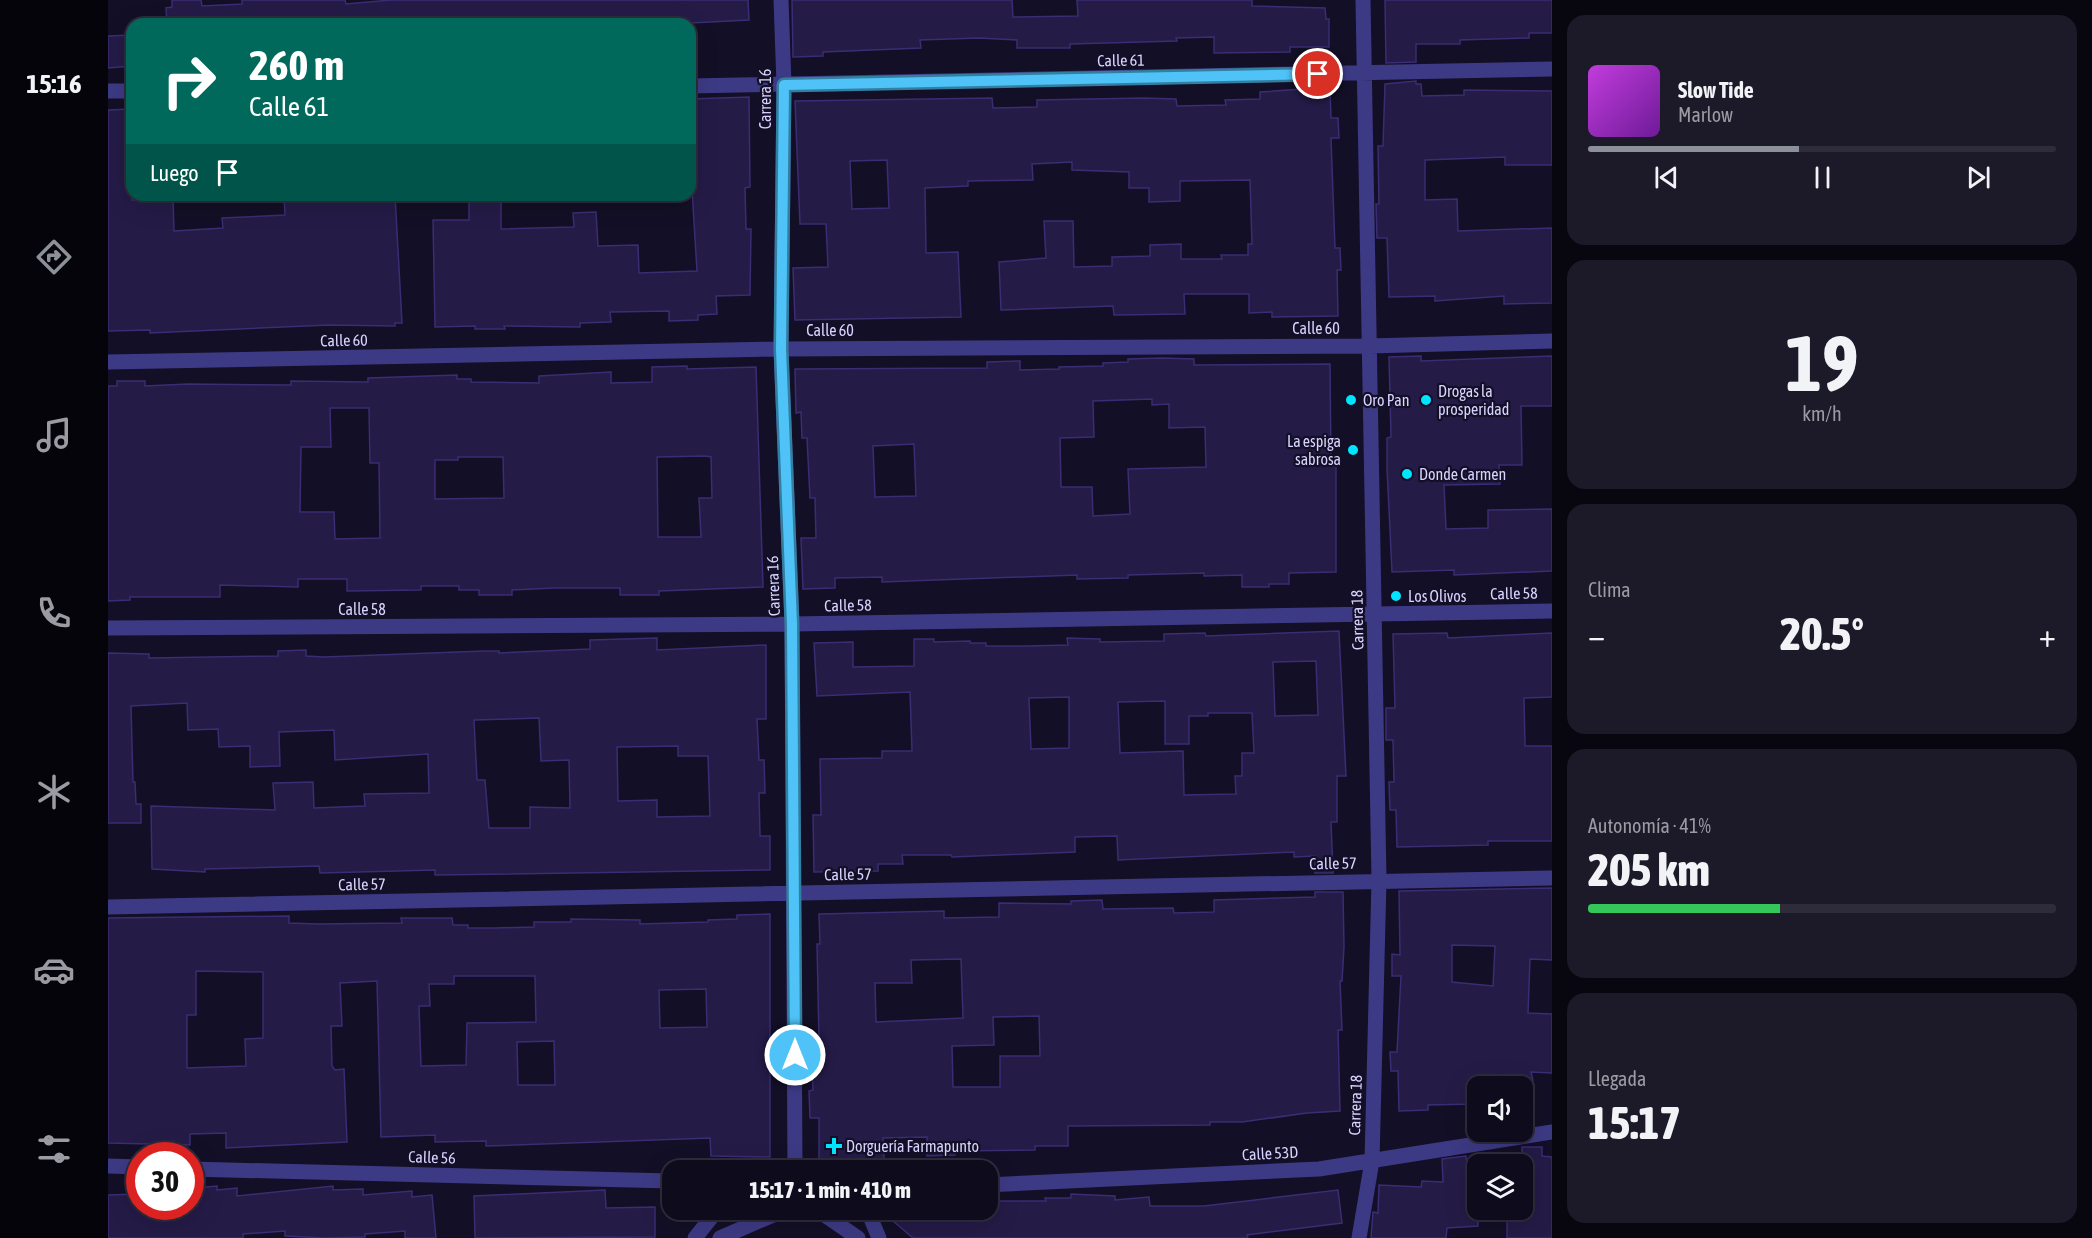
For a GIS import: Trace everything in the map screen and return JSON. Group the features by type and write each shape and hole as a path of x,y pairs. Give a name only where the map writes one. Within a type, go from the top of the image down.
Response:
{"street":[{"name":"Carrera 16","path":"781,0 784,85 781,349 792,624 795,1160"},
{"name":"Carrera 18","path":"1359,1238 1372,1161 1379,880 1364,0"},
{"name":"Calle 61","path":"696,86 1552,69"},
{"path":"108,91 126,91"},
{"name":"Calle 60","path":"108,362 781,349 1370,346 1552,341"},
{"name":"Calle 58","path":"108,628 792,624 1552,610"},
{"name":"Calle 57","path":"108,907 1552,878"},
{"name":"Calle 53D","path":"1533,1135 1552,1132"},
{"path":"1533,1139 1552,1143"},
{"name":"Calle 53D","path":"998,1184 1319,1169 1492,1142"},
{"path":"108,1166 126,1167"},
{"name":"Calle 56","path":"204,1169 662,1181"},
{"path":"695,1238 709,1220"},
{"path":"720,1238 761,1220"},
{"path":"832,1220 858,1238"},
{"path":"872,1220 879,1238"}],"building":[{"path":"172,0 201,0 202,6 242,4 242,0 345,0 346,4 391,0 748,0 749,20 696,23 696,18 167,18 166,8 172,7"},
{"path":"792,0 1012,0 1013,17 1078,16 1077,0 1252,0 1252,6 1325,8 1326,19 1329,19 1329,47 1290,47 1290,52 1214,53 1214,37 1176,38 1177,41 1070,44 1070,48 1017,48 1017,40 979,38 920,40 921,48 823,52 823,56 793,57"},
{"path":"1385,0 1552,0 1552,33 1529,33 1529,38 1460,40 1460,44 1416,44 1416,62 1386,63"},
{"path":"126,35 126,66 108,68 108,36"},
{"path":"1416,81 1416,84 1421,84 1422,96 1464,95 1464,90 1552,91 1552,165 1505,165 1505,157 1425,160 1425,200 1457,199 1458,231 1552,228 1552,303 1504,304 1504,296 1435,301 1435,296 1389,297 1387,238 1377,238 1376,204 1379,204 1378,146 1383,146 1385,84"},
{"path":"1330,89 1331,118 1338,118 1339,138 1331,138 1335,248 1340,248 1341,270 1337,270 1338,316 1272,317 1272,312 1249,313 1249,294 1184,294 1185,314 1114,315 1113,306 1001,310 999,262 1046,258 1044,221 1073,221 1074,267 1112,266 1112,257 1150,256 1150,245 1181,244 1181,259 1222,259 1221,255 1248,255 1248,244 1252,244 1250,180 1180,181 1180,201 1149,202 1149,188 1129,188 1129,172 1072,170 1072,162 1032,164 1033,180 968,181 968,186 925,188 926,253 958,252 961,317 795,320 793,268 828,267 826,224 800,224 795,101 992,98 993,108 1037,107 1037,100 1143,98 1176,99 1177,106 1226,105 1225,100 1260,99 1260,92","holes":["887,160 889,208 852,209 850,161"]},
{"path":"749,97 750,187 745,188 746,229 751,229 750,295 716,296 717,314 698,315 698,320 669,321 669,311 610,312 611,322 580,323 580,327 504,326 505,329 475,329 475,326 435,327 433,220 469,220 469,201 501,201 501,229 574,227 573,213 596,212 598,246 638,245 639,273 697,271 693,201 696,201 696,99"},
{"path":"126,109 126,201 173,201 174,231 223,228 222,218 285,215 284,201 395,201 402,323 395,323 395,326 329,325 150,333 150,330 108,331 108,110"},
{"path":"1421,356 1421,361 1552,356 1552,406 1521,406 1522,465 1499,465 1500,484 1444,485 1446,529 1488,528 1488,510 1552,509 1552,571 1454,575 1454,570 1392,572 1387,468 1387,438 1391,437 1389,357"},
{"path":"1128,359 1194,359 1194,365 1330,364 1331,466 1336,466 1336,572 1289,573 1289,584 1269,584 1269,587 1242,587 1242,575 1204,576 1204,573 1128,575 1128,578 1077,579 1077,575 882,582 882,577 835,578 835,588 803,589 801,538 816,538 815,498 810,498 807,438 802,438 801,412 796,413 795,369 987,368 987,362 1020,361 1020,370 1059,369 1059,367 1103,366 1103,363 1128,362","holes":["1152,399 1152,405 1169,404 1169,428 1205,427 1206,467 1128,469 1130,514 1093,516 1092,487 1061,487 1060,438 1094,437 1093,401","914,444 916,496 875,497 873,446"]},
{"path":"687,366 687,369 756,367 763,587 659,591 659,595 620,595 620,588 554,588 512,590 512,595 479,595 479,590 459,590 459,586 421,586 421,590 347,591 347,579 298,579 298,587 220,585 220,597 130,597 130,600 108,601 108,386 117,386 117,381 145,381 145,386 291,385 291,381 368,382 368,378 457,375 457,379 471,379 471,382 539,383 539,376 611,372 611,383 652,382 652,367","holes":["330,408 369,408 370,463 379,463 380,538 335,539 334,512 300,512 301,447 331,447","458,457 503,457 504,498 435,499 435,460 458,460","657,457 711,457 712,498 699,498 701,537 658,537"]},
{"path":"1339,631 1346,776 1337,776 1337,822 1331,822 1333,873 1315,873 1315,856 1294,857 1294,852 1118,860 1117,836 1075,837 1075,852 952,857 951,855 902,855 903,864 878,864 878,871 814,872 813,815 821,815 820,759 882,758 882,751 912,751 910,692 817,696 814,643 853,642 853,667 914,666 914,639 934,639 934,642 970,641 970,643 986,643 986,646 1026,646 1068,645 1067,638 1100,639 1100,642 1164,641 1164,634 1205,633 1206,636","holes":["1316,661 1318,715 1275,716 1273,662","1069,697 1069,748 1031,749 1029,698","1165,701 1165,744 1189,744 1189,716 1208,716 1208,713 1252,713 1254,753 1242,753 1242,776 1235,776 1236,794 1184,795 1183,751 1120,753 1118,702"]},
{"path":"1447,633 1448,638 1552,633 1552,697 1524,698 1525,746 1552,746 1552,841 1488,841 1488,845 1397,847 1396,810 1390,810 1389,782 1394,782 1393,740 1386,740 1386,708 1395,708 1393,634"},
{"path":"657,638 657,650 766,645 766,719 757,719 759,760 764,760 765,793 759,793 760,836 770,836 770,870 435,875 435,870 320,873 319,866 205,869 205,872 152,869 151,806 275,810 273,783 313,782 314,808 365,806 364,794 429,793 428,754 335,760 334,730 279,732 280,766 250,767 250,746 219,747 218,729 188,730 187,703 131,706 133,782 135,782 136,804 141,804 141,823 108,823 108,653 149,654 149,658 278,656 278,651 306,650 306,656 324,657 484,651 499,651 499,653 590,649 590,640","holes":["539,718 541,761 569,760 570,808 530,807 530,828 489,828 485,780 477,780 474,720","678,746 678,756 708,756 710,816 657,817 657,800 618,801 617,747"]},
{"path":"1552,888 1552,960 1530,959 1528,1013 1552,1014 1552,1073 1531,1072 1532,1076 1467,1076 1467,1104 1428,1105 1428,1110 1399,1111 1398,1071 1391,1071 1390,1052 1397,1052 1401,976 1392,976 1392,954 1400,955 1399,891","holes":["1452,945 1495,946 1493,986 1452,982"]},
{"path":"1315,892 1343,892 1344,947 1342,981 1340,981 1342,1030 1338,1030 1340,1111 1242,1122 1210,1122 1210,1125 1068,1126 1068,1146 1035,1146 1035,1150 955,1151 955,1155 927,1156 927,1137 883,1138 884,1160 819,1160 819,1118 810,1118 809,1091 813,1090 811,1039 819,1039 817,944 820,944 819,914 944,911 944,918 999,917 999,903 1071,904 1071,901 1102,900 1103,909 1173,908 1174,913 1214,912 1214,900 1315,897","holes":["961,959 963,1018 876,1022 875,983 912,983 911,960","1039,1016 1040,1056 1000,1056 1000,1087 953,1087 952,1046 994,1045 993,1017"]},
{"path":"770,914 770,1157 711,1156 710,1138 486,1146 486,1141 435,1142 435,1135 381,1137 377,981 340,983 342,1026 331,1026 332,1066 335,1070 344,1069 347,1142 226,1148 226,1133 190,1134 190,1142 108,1143 108,918 289,916 289,923 318,924 402,923 401,918 452,918 453,925 468,925 468,928 534,927 534,922 571,922 571,919 640,920 640,924 737,919 737,915","holes":["196,971 263,972 263,1038 245,1039 246,1066 187,1068 187,1015 196,1015","454,976 535,976 536,1022 467,1023 466,1065 421,1066 419,1006 430,1006 429,984 454,984","706,989 707,1027 660,1028 659,990","554,1041 555,1085 518,1085 517,1042"]},
{"path":"1522,1147 1542,1147 1542,1156 1552,1157 1552,1238 1507,1238 1507,1220 1533,1220 1533,1154 1522,1154"},
{"path":"1466,1156 1467,1220 1478,1220 1478,1226 1447,1228 1446,1238 1371,1238 1373,1212 1378,1213 1379,1185 1421,1187 1422,1181 1443,1182 1442,1159"},
{"path":"217,1186 217,1190 237,1188 237,1196 333,1186 333,1190 363,1189 363,1195 412,1191 412,1197 432,1195 436,1238 405,1238 405,1231 365,1234 365,1237 324,1238 285,1236 285,1231 243,1234 243,1238 108,1238 108,1195 126,1194 126,1220 204,1220 204,1187"},
{"path":"605,1190 606,1208 655,1207 655,1237 475,1238 474,1196"},
{"path":"1338,1190 1342,1223 1247,1235 1248,1238 913,1238 892,1220 998,1220 998,1201 1046,1201 1045,1198 1071,1198 1071,1194 1115,1196 1115,1200 1149,1197 1150,1206 1204,1206"}],"place":[{"name":"Oro Pan","path":"1351,400"},
{"name":"Drogas la prosperidad","path":"1426,400"},
{"name":"La espiga sabrosa","path":"1353,450"},
{"name":"Donde Carmen","path":"1407,474"},
{"name":"Los Olivos","path":"1396,596"},
{"name":"Dorguería Farmapunto","path":"834,1146"}],"route":[{"path":"795,1055 792,624 781,349 784,85 1318,74"}]}
